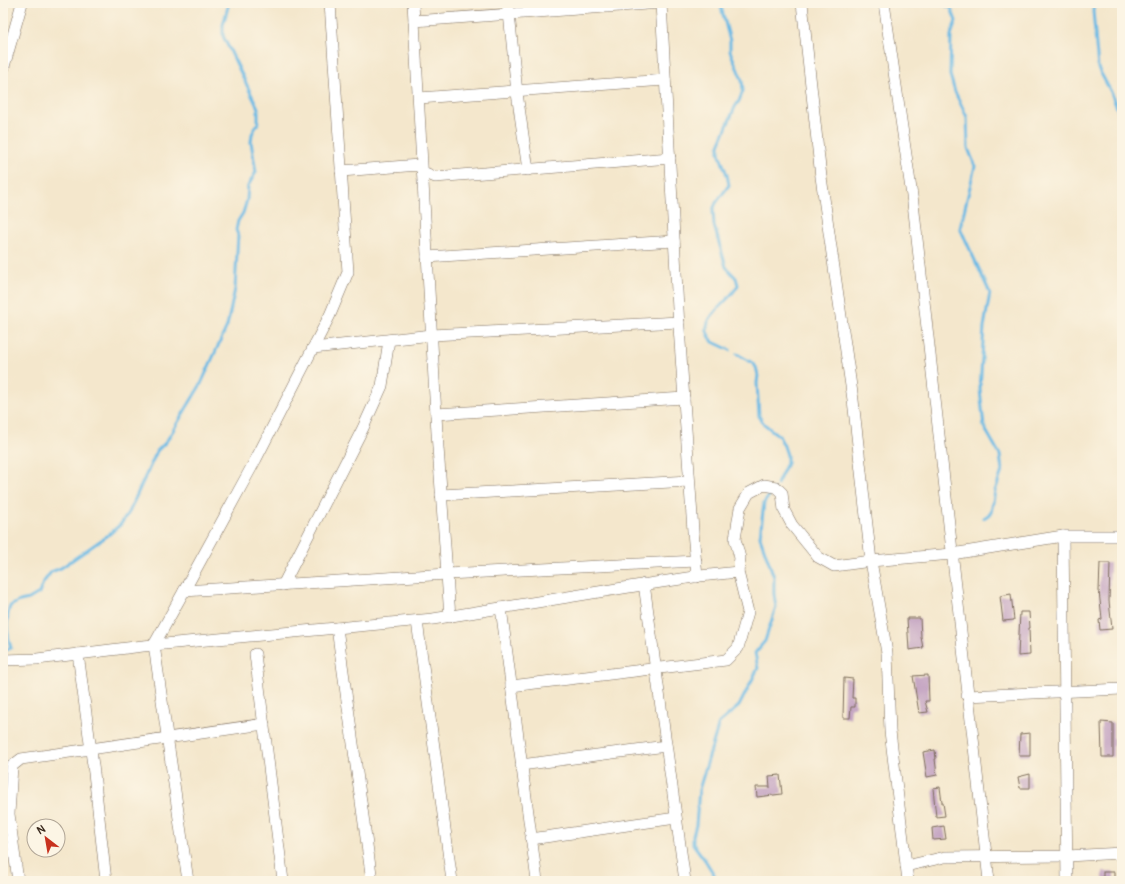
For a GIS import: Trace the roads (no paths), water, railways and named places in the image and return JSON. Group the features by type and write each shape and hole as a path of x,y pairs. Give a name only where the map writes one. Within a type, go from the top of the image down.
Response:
{"street":[{"path":"3,70 22,3"},
{"path":"188,881 154,645 256,459 330,315 348,272 330,3"},
{"path":"413,3 436,414 450,617"},
{"path":"414,21 509,8 661,3 679,322 689,481 697,577"},
{"path":"802,3 821,177 853,400 871,561 887,653 890,731 908,881"},
{"path":"884,3 913,203 988,881"},
{"path":"509,8 516,91 528,170"},
{"path":"418,98 666,80"},
{"path":"342,171 420,165 423,172 435,178 670,158"},
{"path":"428,257 674,241"},
{"path":"313,348 432,335 679,322"},
{"path":"283,585 363,428 382,386 389,340"},
{"path":"436,414 684,398"},
{"path":"441,495 689,481"},
{"path":"511,686 726,660 738,648 748,612 738,572 740,558 735,540 740,508 749,493 764,485 776,487 782,493 784,510 792,525 818,557 834,566 871,561 952,554 1062,536 1122,536"},
{"path":"1062,536 1067,881"},
{"path":"184,591 447,574 696,561"},
{"path":"3,660 37,659 154,645 417,621 450,617 644,584 738,572"},
{"path":"644,584 685,881"},
{"path":"501,608 537,881"},
{"path":"417,621 452,881"},
{"path":"337,628 372,881"},
{"path":"78,654 91,749 106,881"},
{"path":"255,654 283,881"},
{"path":"967,696 1122,689"},
{"path":"18,881 9,814 12,766 21,759 264,724"},
{"path":"521,765 666,746"},
{"path":"531,839 676,818"},
{"path":"906,866 945,857 986,858 1122,853"}],"waterway":[{"path":"3,651 11,648 7,627 7,617 10,606 20,601 29,599 39,593 43,583 51,572 61,568 107,536 120,525 128,514 157,451 166,442 201,384 227,326 235,289 238,235 236,230 238,221 243,213 247,200 248,186 256,172 251,142 252,134 258,123 258,108 223,36 223,25 229,3"},
{"path":"720,3 730,41 730,51 742,80 743,91 719,145 719,153 729,185 716,203 713,210 714,225 726,267 736,278 738,285 714,313 707,325 707,331 713,342 730,350"},
{"path":"940,3 951,8 956,21 951,35 950,75 955,92 967,117 968,148 975,166 960,228 990,293 984,327 980,389 984,427 1000,455 1002,471 995,491 991,513 984,518"},
{"path":"1094,3 1093,11 1098,68 1111,92 1122,122"},
{"path":"737,354 751,362 756,367 758,375 759,416 764,424 779,436 787,455 787,463 777,484"},
{"path":"718,881 693,844 699,790 719,723 739,706 758,668 755,653 765,641 776,607 774,577 760,537 764,503 774,489"}]}
